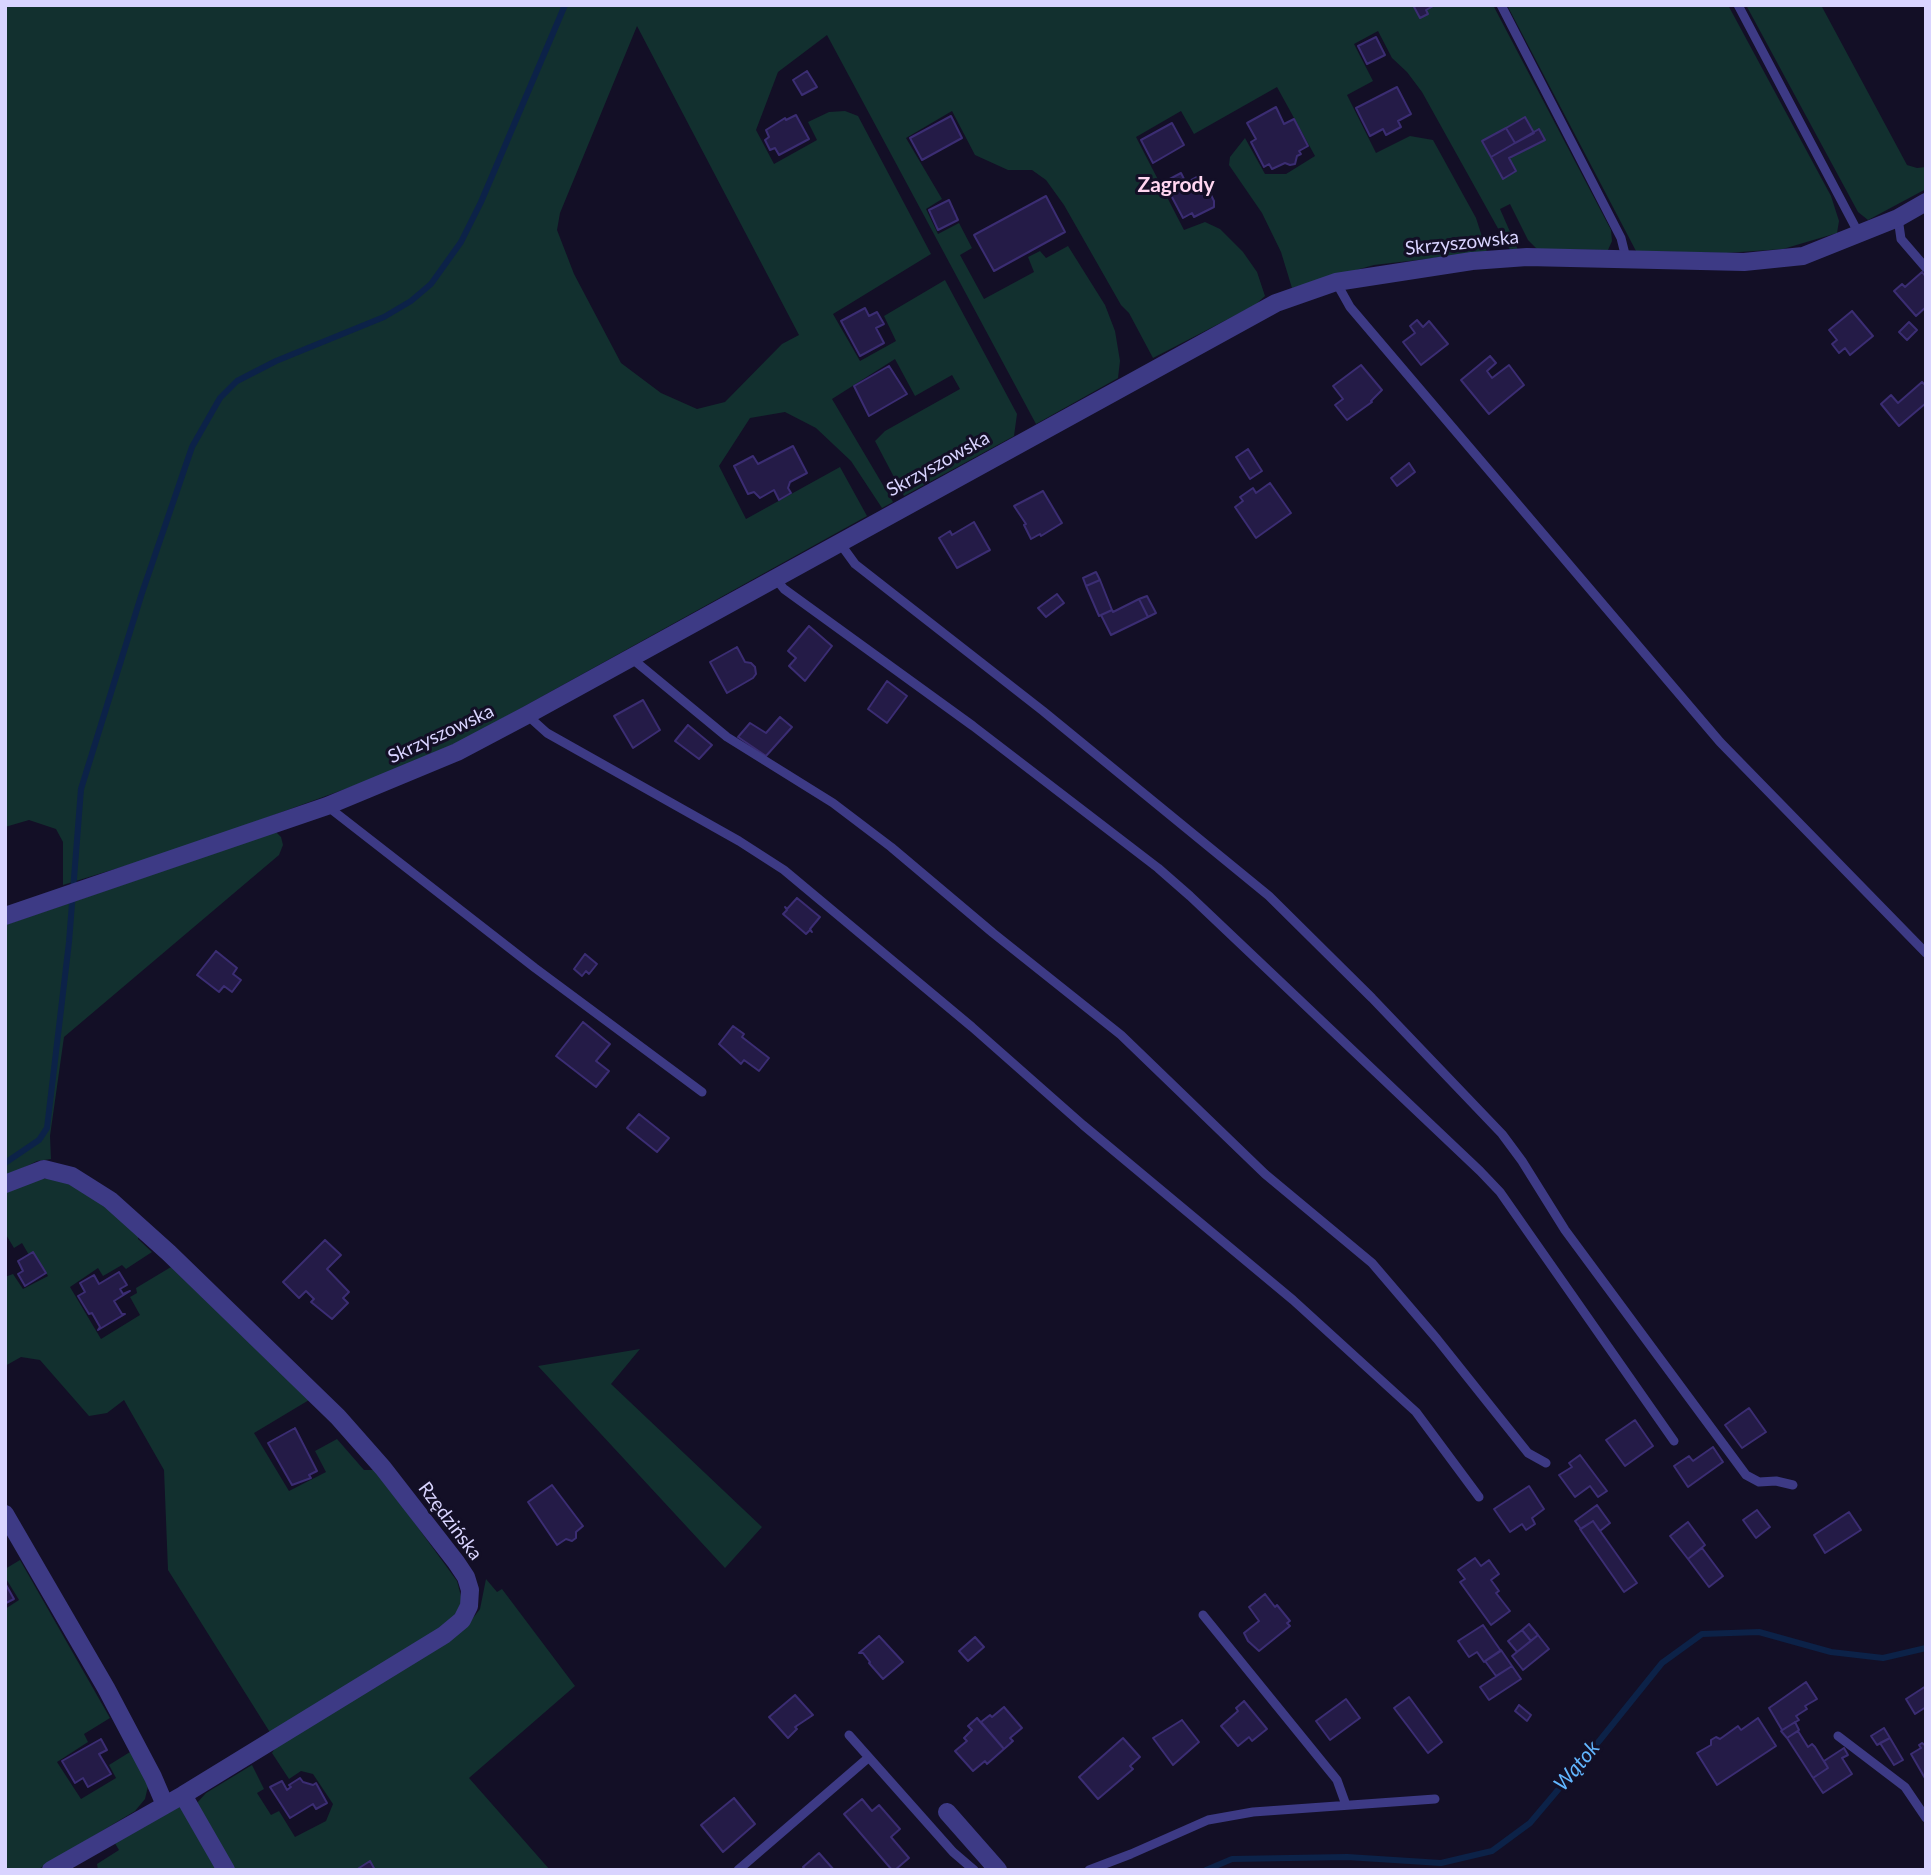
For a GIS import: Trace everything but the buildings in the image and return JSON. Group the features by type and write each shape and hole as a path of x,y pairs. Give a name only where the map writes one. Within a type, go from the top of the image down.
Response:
{"street":[{"name":"Skrzyszowska","path":"5,916 327,806 457,752 1276,303 1336,282 1472,261 1527,257 1744,262 1803,256 1898,218 1926,202"},
{"name":"Rzędzińska","path":"5,1184 44,1169 72,1176 110,1200 169,1252 338,1417 383,1468 456,1562 466,1577 470,1590 469,1606 462,1620 444,1635 183,1795 51,1870"},
{"path":"5,1514 106,1688 153,1777 164,1805"},
{"path":"183,1795 226,1870"},
{"path":"947,1812 998,1870"}],"lane":[{"path":"1501,5 1621,237 1626,258"},
{"path":"1738,5 1859,234"},
{"path":"1898,218 1901,239 1926,268"},
{"path":"1336,282 1358,317 1720,742 1926,953"},
{"path":"839,542 855,564 1044,711 1278,906 1502,1134 1566,1230 1746,1475 1759,1482 1776,1481 1793,1485"},
{"path":"775,578 784,589 973,726 1158,868 1209,913 1480,1171 1500,1192 1674,1441"},
{"path":"630,657 727,737 833,803 891,847 1121,1035 1284,1192 1372,1263 1528,1453 1546,1463"},
{"path":"527,715 547,733 739,841 784,870 1293,1300 1416,1412 1479,1497"},
{"path":"327,806 535,968 702,1092"},
{"path":"1203,1615 1337,1780 1346,1805"},
{"path":"849,1735 953,1852 974,1870"},
{"path":"1838,1736 1905,1787 1926,1818"},
{"path":"738,1870 868,1758"},
{"path":"1088,1870 1208,1820 1253,1812 1435,1799"}],"green space":[{"path":"5,5 1493,5 1611,230 1612,241 1608,250 1537,249 1528,240 1510,204 1500,209 1518,250 1510,250 1422,92 1392,58 1378,31 1354,44 1373,81 1347,95 1376,153 1410,136 1433,140 1476,218 1487,252 1374,265 1292,288 1281,252 1262,213 1229,165 1230,157 1245,138 1265,174 1286,174 1315,156 1277,87 1194,134 1181,111 1136,137 1184,230 1205,222 1220,229 1243,252 1257,272 1265,296 1255,305 1153,358 1129,313 1121,305 1064,205 1046,180 1032,170 1008,170 975,155 952,111 906,138 942,199 926,209 938,234 959,223 972,248 960,255 984,299 1034,272 1028,257 1040,251 1046,258 1068,246 1105,305 1115,331 1120,361 1118,378 1036,424 827,35 778,72 756,130 774,164 817,140 808,122 829,112 845,111 858,116 931,254 833,314 860,361 896,341 884,316 945,280 1017,414 1014,436 904,496 875,441 885,431 960,389 952,375 915,396 895,359 832,399 893,502 882,508 851,461 816,428 785,412 750,418 719,466 746,519 840,467 867,516 469,737 400,769 183,848 63,885 63,842 56,829 29,820 5,827","holes":["637,26 799,335 782,344 725,402 697,409 661,393 621,363 574,274 557,230 560,213"]},
{"path":"1507,5 1728,5 1831,196 1839,221 1837,233 1783,249 1726,253 1636,251"},
{"path":"1746,5 1821,5 1907,165 1926,167 1926,189 1868,220 1858,212"},
{"path":"276,832 283,845 279,855 64,1037 50,1136 51,1159 37,1161 5,1177 5,925"},
{"path":"51,1178 71,1183 95,1199 139,1234 138,1239 152,1252 126,1269 122,1265 103,1276 98,1268 70,1287 101,1339 140,1315 130,1297 137,1293 136,1288 171,1267 309,1400 254,1433 289,1491 326,1472 315,1451 337,1439 364,1470 376,1470 457,1581 462,1600 458,1614 435,1632 271,1734 168,1570 164,1470 124,1400 107,1413 89,1416 40,1360 21,1357 5,1366 5,1277 13,1274 23,1289 48,1276 33,1253 29,1255 22,1243 14,1248 5,1233 5,1188 29,1180"},
{"path":"640,1349 611,1384 762,1527 725,1568 538,1366"},
{"path":"20,1560 110,1718 84,1734 88,1742 57,1762 81,1799 116,1778 109,1765 130,1752 149,1782 145,1799 135,1811 37,1870 5,1870 5,1609 19,1600 5,1577 5,1569"},
{"path":"486,1579 497,1592 502,1589 575,1686 469,1778 550,1870 235,1870 196,1804 206,1793 252,1765 264,1789 257,1793 271,1815 279,1811 295,1837 326,1821 333,1804 313,1774 301,1771 289,1779 272,1753 276,1746 466,1627 480,1609"},
{"path":"179,1805 218,1870 98,1870 97,1864 119,1850 113,1840"}],"waterway":[{"path":"5,1163 39,1140 47,1128 69,942 81,789 142,593 192,447 220,398 237,381 276,361 384,317 411,301 431,284 461,242 481,202 565,5"},
{"name":"Wątok","path":"1206,1870 1232,1859 1347,1857 1441,1863 1492,1851 1530,1823 1662,1663 1702,1634 1759,1632 1831,1652 1883,1658 1926,1648"}],"district":[{"name":"Zagrody","path":"1176,185"}]}
